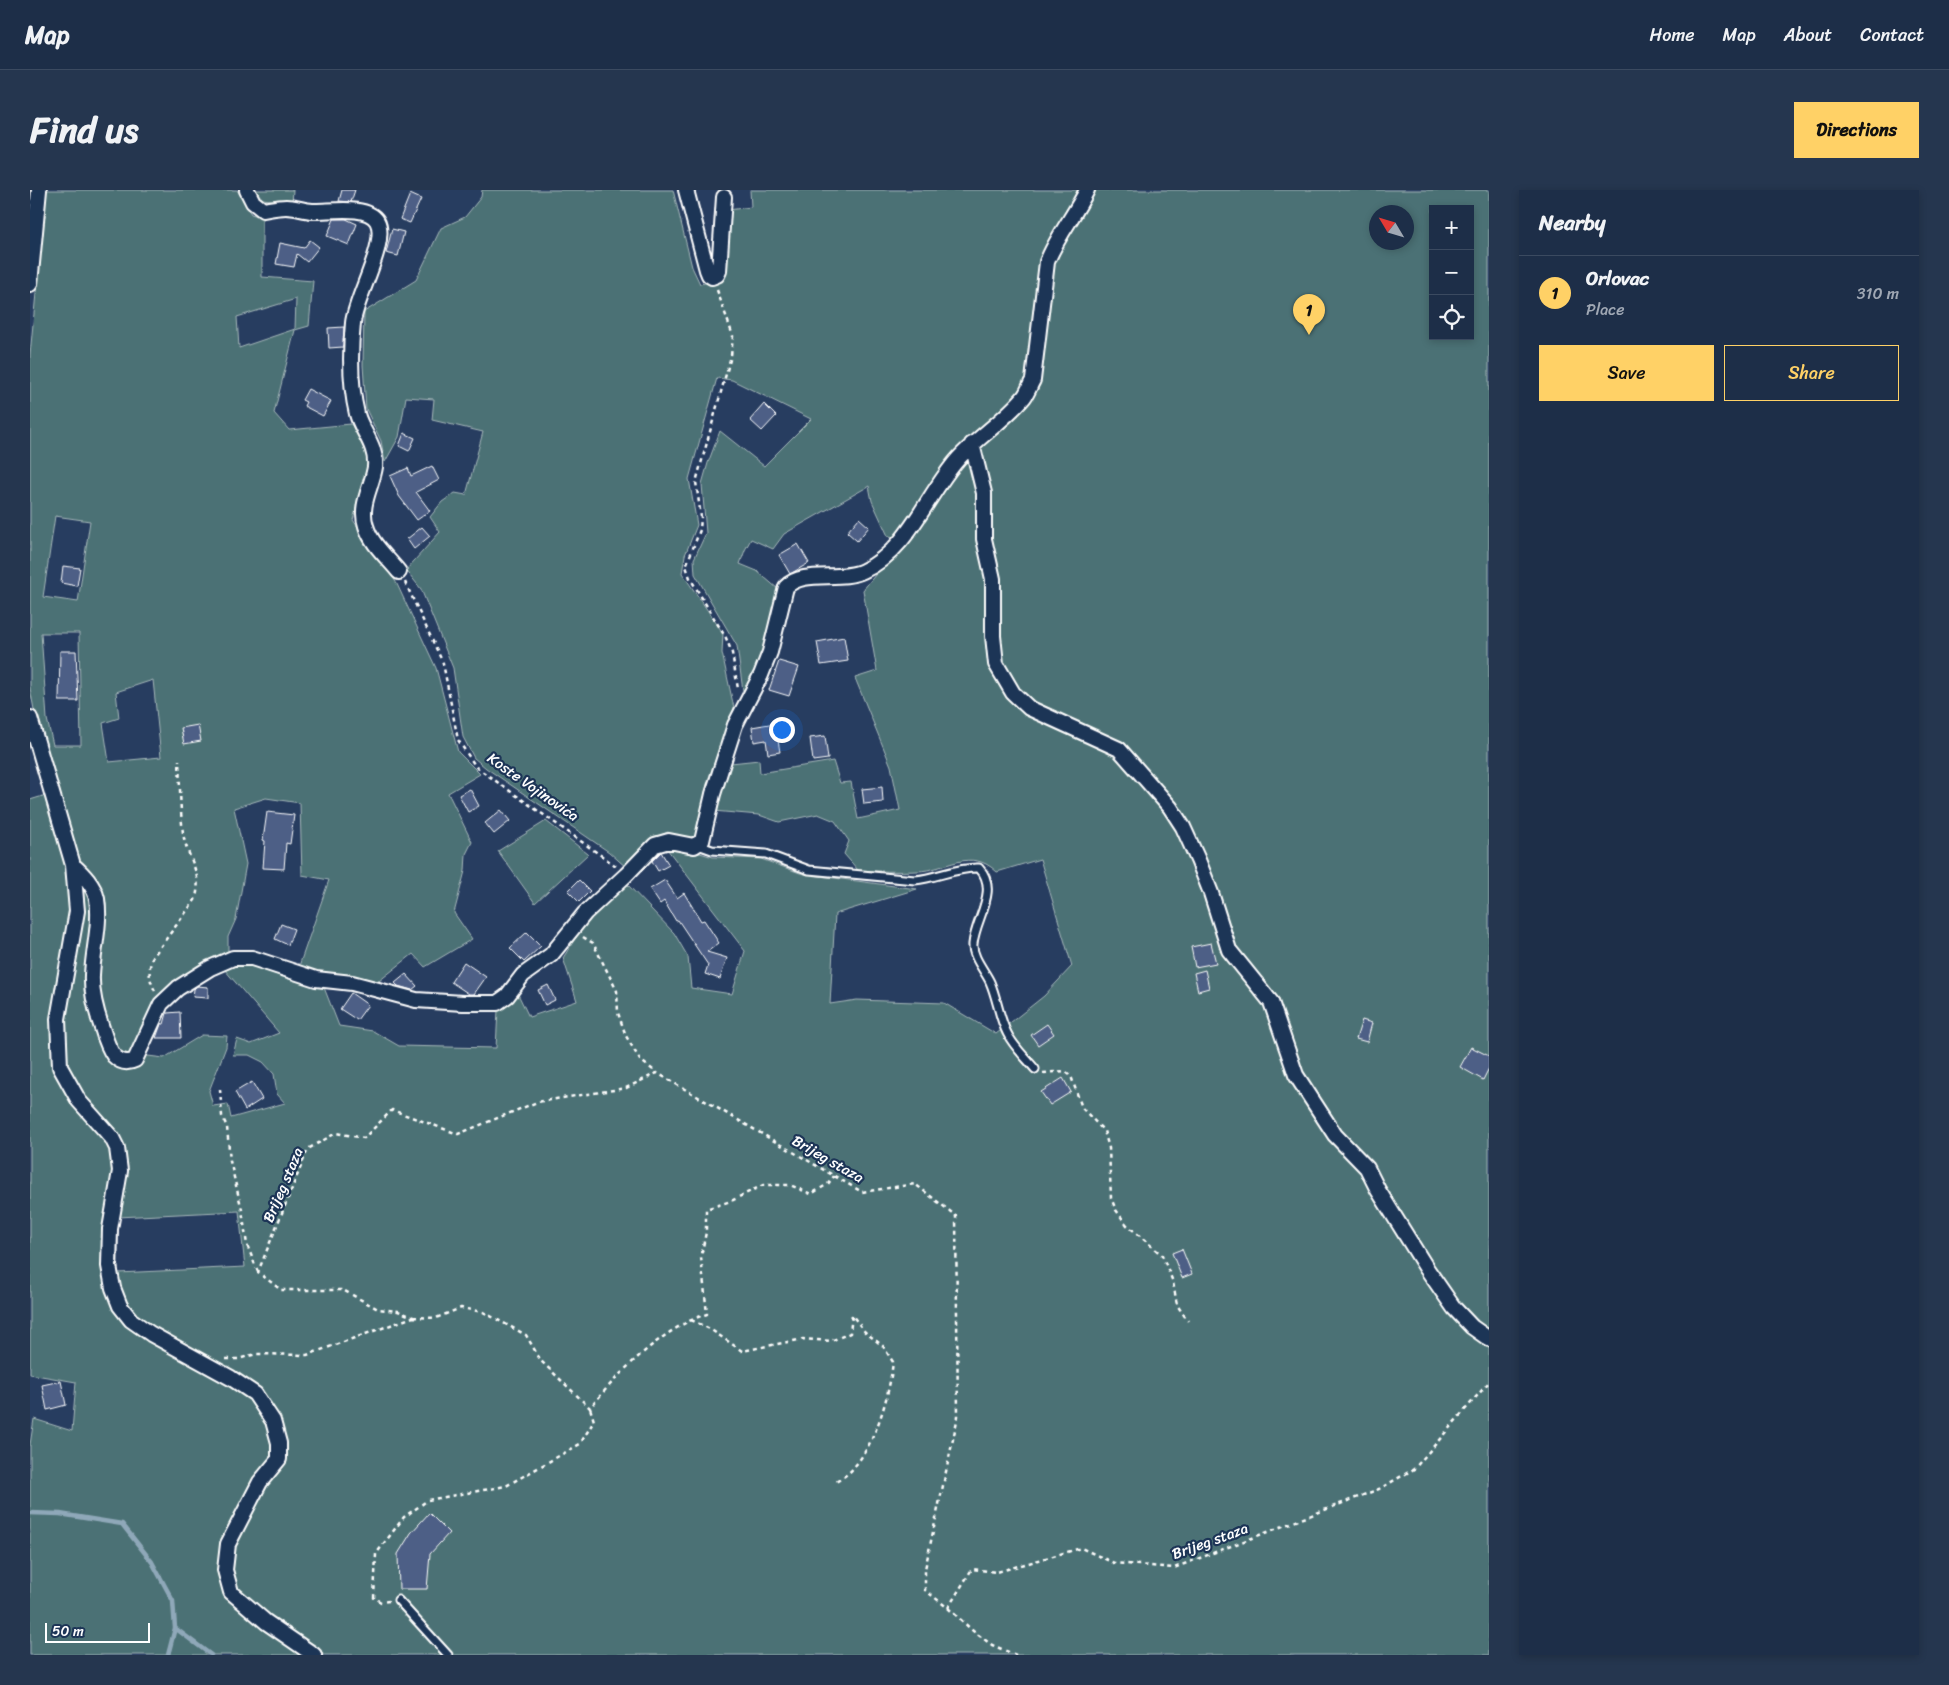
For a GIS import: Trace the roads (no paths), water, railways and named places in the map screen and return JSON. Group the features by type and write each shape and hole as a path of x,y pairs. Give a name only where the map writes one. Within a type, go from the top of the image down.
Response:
{"street":[{"path":"30,284 39,190"},
{"path":"247,190 253,202 263,210 285,207 313,211 357,211 370,214 376,218 379,224 374,264 359,296 353,321 352,373 357,414 371,443 374,454 375,467 364,506 366,526 371,538 399,572"},
{"path":"686,190 707,270 712,278 717,275 719,270 724,197"},
{"path":"73,865 85,876 97,897 98,913 92,976 93,997 107,1044 117,1059 126,1063 134,1060 161,1004 178,988 210,968 233,958 244,957 316,979 352,983 416,1000 497,1003 508,996 523,975 551,955 584,913 626,875 654,845 669,841 690,846 698,845 704,836 712,794 734,725 761,675 770,652 786,587 795,580 806,577 846,576 862,572 887,556 916,520 956,461 1025,396 1033,380 1047,262 1054,245 1077,210 1087,190"},
{"path":"972,444 984,493 984,539 993,579 993,636 996,664 1013,694 1029,708 1119,749 1170,807 1183,827 1198,860 1211,893 1229,950 1271,1002 1296,1075 1335,1135 1367,1168 1378,1190 1422,1261 1454,1308 1472,1327 1489,1339"},
{"path":"30,718 73,865 77,911 58,1019 60,1067 79,1101 112,1138 117,1148 120,1171 110,1229 108,1266 113,1288 120,1306 131,1320 150,1334 224,1374 255,1394 273,1421 279,1443 279,1459 260,1482 228,1544 225,1570 231,1592 266,1622 314,1655"}],"lane":[{"path":"698,845 712,850 766,854 809,870 915,880 928,879 960,869 978,868 985,875 988,882 985,902 973,945 975,954 990,983 1007,1035 1035,1070"},
{"path":"398,1600 448,1655"}],"waterway":[{"path":"30,1513 60,1514 122,1524 152,1562 173,1601 175,1628 211,1655"},
{"path":"168,1655 175,1628"}],"place":[{"name":"Orlovac","path":"1309,335"}]}
